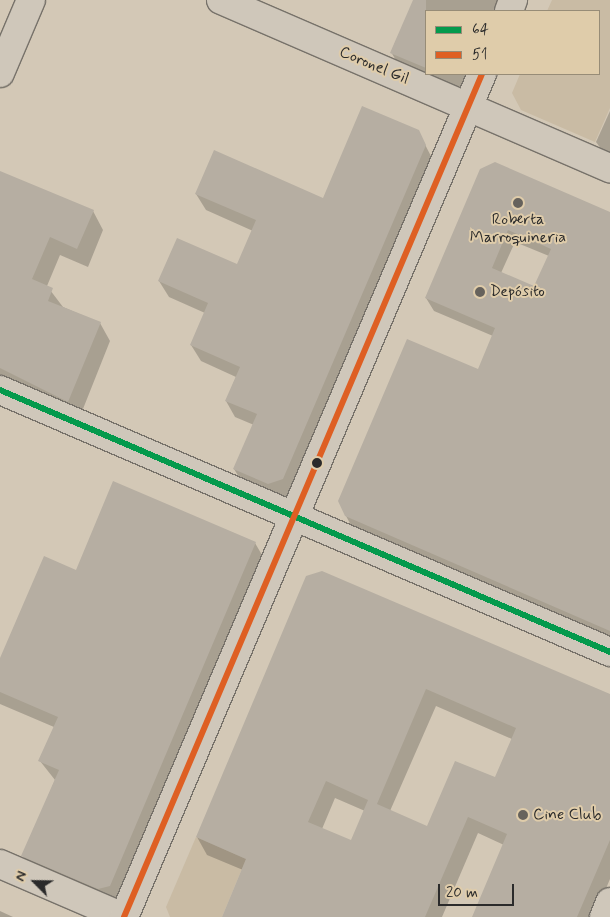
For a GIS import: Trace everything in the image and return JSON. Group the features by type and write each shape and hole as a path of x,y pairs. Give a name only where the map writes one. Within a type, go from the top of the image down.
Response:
{"street":[{"path":"0,73 31,0"},
{"name":"Coronel Gil","path":"221,0 610,168"},
{"path":"0,864 124,917 482,75"},
{"path":"0,390 610,652"},
{"path":"604,917 610,902"}],"shaded area":[{"path":"552,0 610,0 610,108 595,142 521,110 512,93 520,75 600,75 600,10 547,10"},
{"path":"196,837 246,859 222,917 170,917 166,907"}],"building":[{"path":"413,0 426,0 425,68 390,53"},
{"path":"362,106 419,130 426,145 283,479 268,484 233,469 257,414 225,401 240,367 190,345 208,303 158,281 177,238 237,264 256,220 195,194 214,150 323,198"},
{"path":"495,162 610,212 610,631 345,516 338,501 407,339 478,369 495,328 425,298 480,169","holes":["508,230 551,249 534,286 492,268"]},
{"path":"0,171 94,210 77,249 50,237 32,279 53,288 48,301 101,322 68,402 0,368"},
{"path":"113,481 256,542 110,886 98,889 21,856 59,770 38,761 58,717 0,692 0,658 44,556 76,570"},
{"path":"322,571 610,694 610,840 577,917 472,917 507,834 468,817 425,917 222,917 246,859 196,837 306,576","holes":["426,689 516,728 495,777 455,761 427,826 377,804","326,781 368,800 351,840 308,822"]}],"transit line":[{"name":"51","path":"124,917 482,75"},
{"name":"64","path":"0,390 610,652"}],"place":[{"name":"Roberta Marroquineria","path":"518,203"},
{"name":"Depósito","path":"480,292"},
{"name":"Cine Club","path":"523,815"}]}
